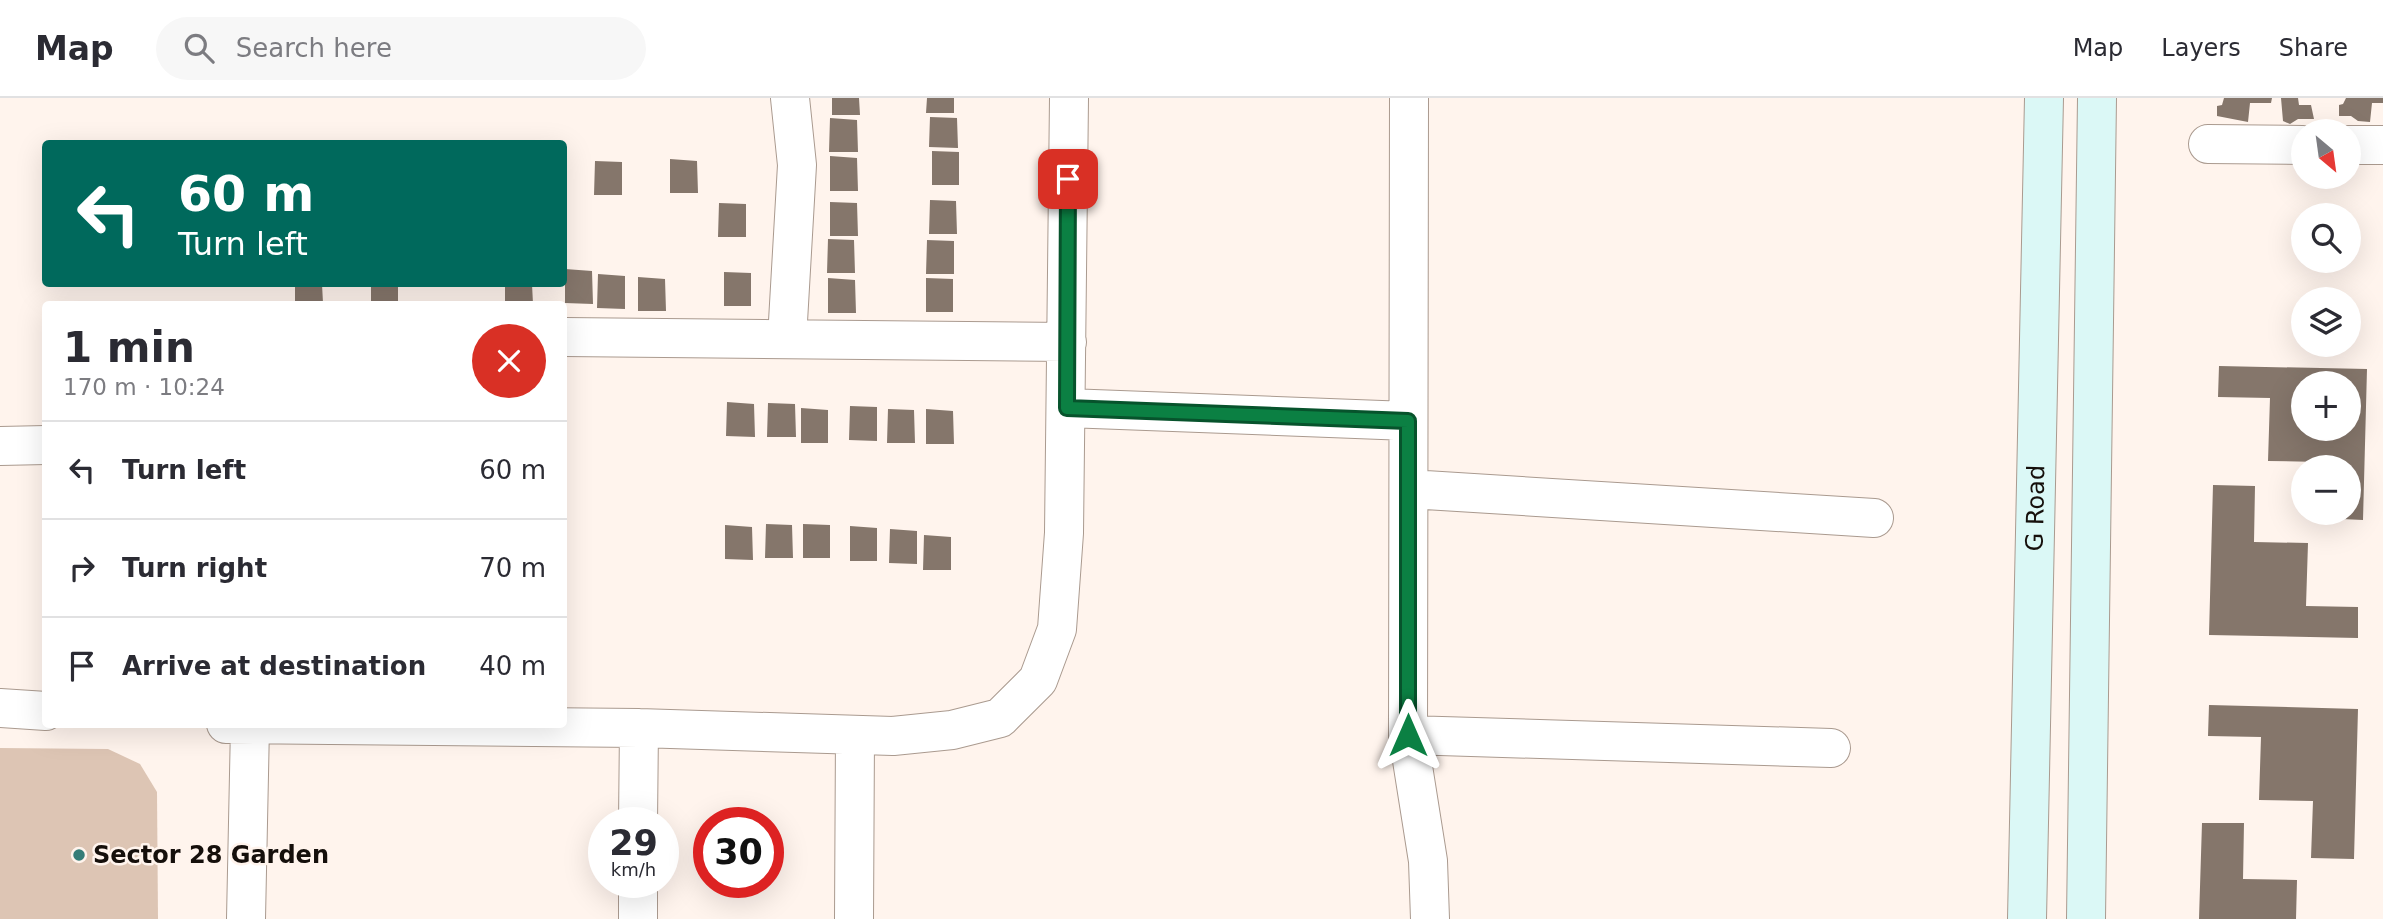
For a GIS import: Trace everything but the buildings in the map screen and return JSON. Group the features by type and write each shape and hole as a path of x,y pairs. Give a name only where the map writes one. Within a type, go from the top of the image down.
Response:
{"street":[{"path":"787,339 797,165 790,98"},
{"path":"567,727 893,736 952,730 1000,718 1038,680 1057,629 1064,533 1069,98"},
{"path":"1409,98 1408,735 1428,861 1430,919"},
{"name":"G Road","path":"2026,919 2044,98"},
{"path":"2086,919 2097,98"},
{"path":"2208,144 2291,145"},
{"path":"2361,145 2383,145"},
{"path":"567,337 1067,342"},
{"path":"1067,408 1408,421"},
{"path":"0,446 42,445"},
{"path":"1409,488 1874,518"},
{"path":"0,708 42,711"},
{"path":"238,728 246,919"},
{"path":"638,807 639,728"},
{"path":"854,919 855,735"},
{"path":"1408,735 1830,748"},
{"path":"638,898 638,919"}],"shaded area":[{"name":"Sector 28 Garden","path":"0,748 108,749 140,764 157,792 158,919 0,919"}],"place":[{"name":"Sector 28 Garden","path":"79,855"}],"route":[{"path":"1068,179 1067,408 1408,421 1408,735"}]}
